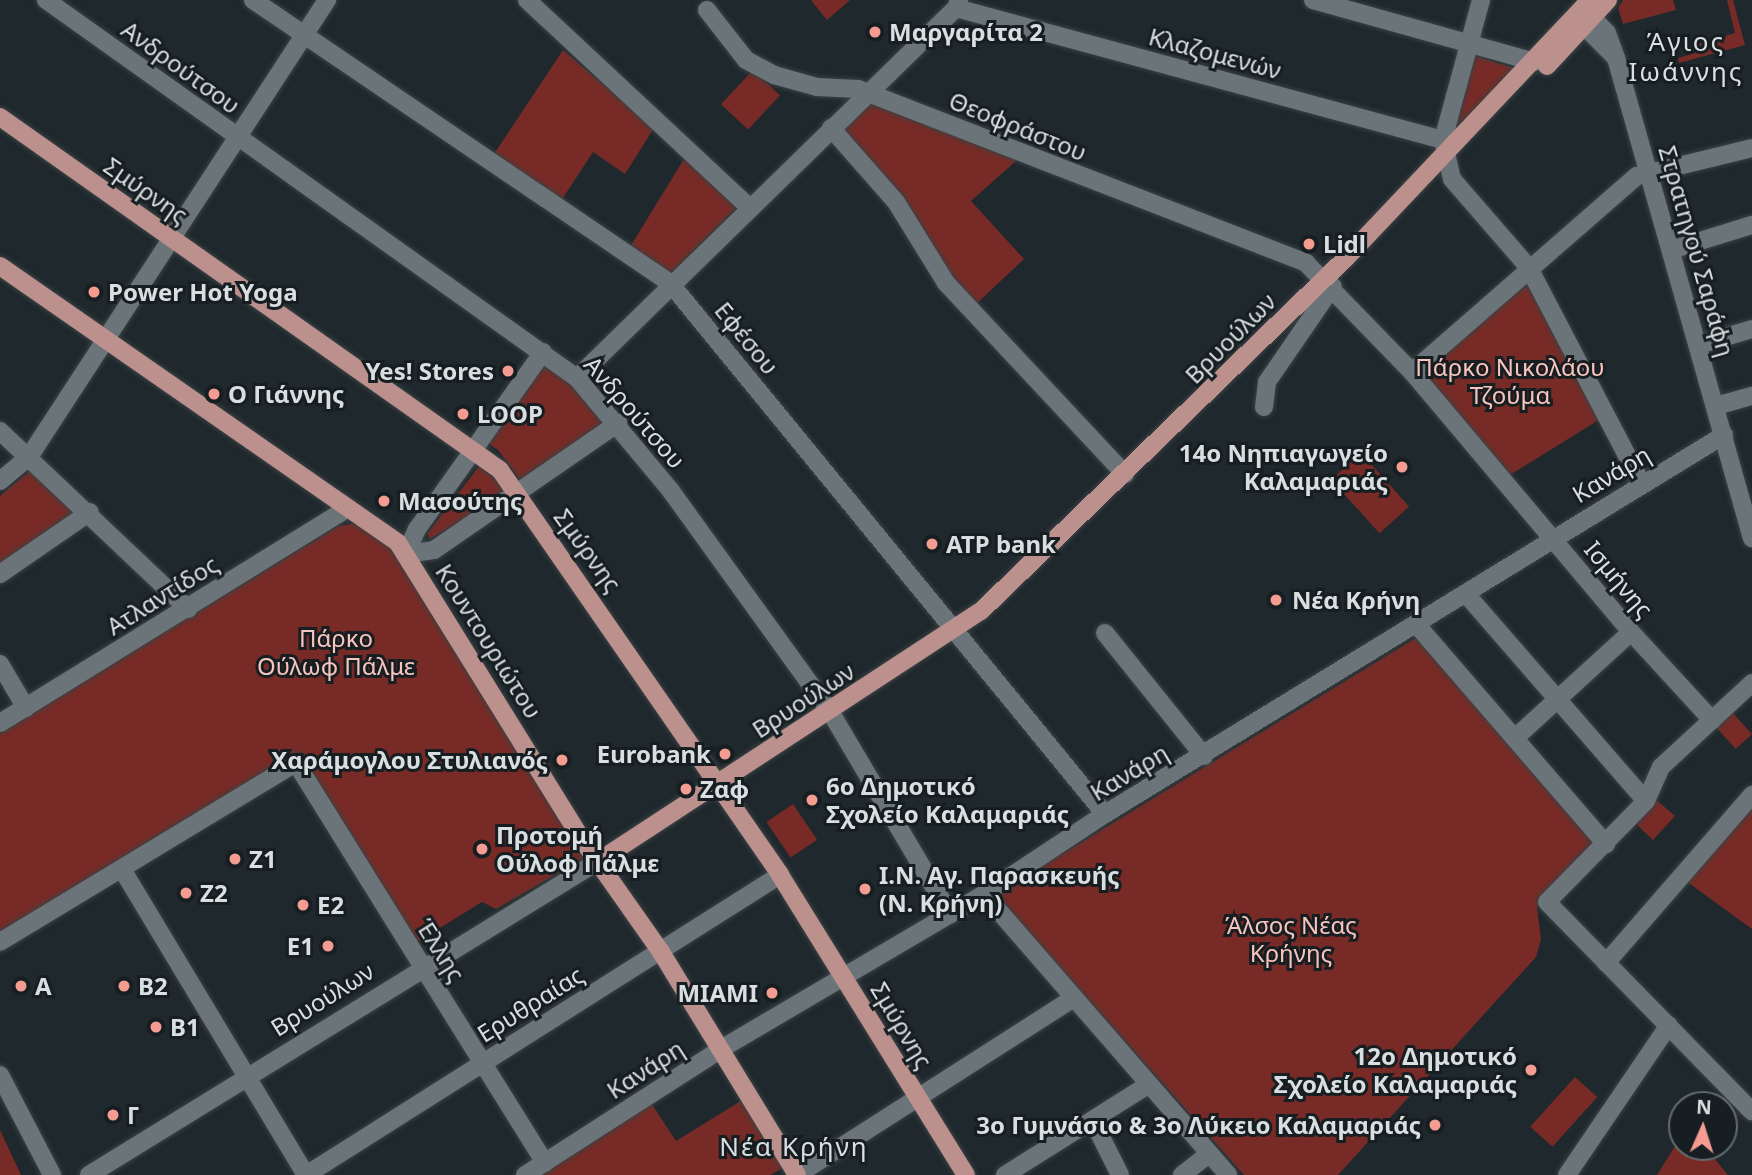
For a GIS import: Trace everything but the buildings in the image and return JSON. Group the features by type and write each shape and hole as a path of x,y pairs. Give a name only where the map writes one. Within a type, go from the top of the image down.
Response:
{"main road":[{"name":"Βρυούλων","path":"597,862 831,713 981,611 1329,282 1470,122 1586,15 1608,0"},
{"name":"Βρυούλων","path":"1447,148 1567,47 1586,15"},
{"name":"Σμύρνης","path":"0,117 475,448 500,470 719,783 780,875 966,1175"},
{"name":"Κουντουριώτου","path":"0,266 384,531 407,554 597,862 661,952 797,1175"}],"street":[{"name":"Ανδρούτσου","path":"46,0 577,378 618,423 831,713 950,914"},
{"name":"Εφέσου","path":"253,0 670,284 1105,814"},
{"path":"0,481 29,457 235,136 327,0"},
{"path":"527,0 749,207"},
{"path":"1313,0 1535,62"},
{"path":"1481,0 1447,148 1458,187 1529,268 1642,484"},
{"path":"577,378 749,207 870,94 958,4"},
{"name":"Κλαζομενών","path":"958,4 1447,148"},
{"name":"Θεοφράστου","path":"707,10 736,49 760,69 803,84 870,94 1306,263 1329,282"},
{"path":"1586,15 1600,46 1616,58"},
{"name":"Στρατηγού Σαράφη","path":"1586,15 1610,38 1724,435 1748,507 1752,538"},
{"path":"1567,47 1600,46"},
{"path":"831,128 896,202 946,283 1125,474"},
{"path":"1412,372 1637,176 1650,175 1752,148"},
{"path":"1671,250 1752,225"},
{"path":"1264,407 1267,382 1329,282"},
{"name":"Ισμήνης","path":"1329,282 1412,372 1631,632 1712,720"},
{"path":"1699,345 1752,329"},
{"path":"543,352 411,537 407,554 434,550 518,495 618,423"},
{"path":"1716,406 1752,396"},
{"path":"0,431 90,512 188,609"},
{"name":"Κανάρη","path":"525,1175 721,1049 984,894 1105,814 1204,756 1553,537 1724,435"},
{"name":"Ατλαντίδος","path":"0,723 348,508"},
{"path":"0,574 90,512"},
{"path":"1466,594 1555,700 1646,801"},
{"path":"1416,624 1606,844"},
{"path":"1515,738 1631,632"},
{"path":"1105,633 1204,756"},
{"path":"0,664 26,708"},
{"path":"1752,683 1661,767 1646,801 1548,902 1752,1111"},
{"name":"Έλλης","path":"122,869 296,763 545,1163"},
{"path":"1606,963 1752,795"},
{"name":"Βρυούλων","path":"89,1175 421,966 597,862"},
{"path":"0,942 122,869 306,1175"},
{"name":"Ερυθραίας","path":"306,1175 780,875"},
{"path":"984,894 1072,999 1228,1175"},
{"path":"797,1175 1072,999"},
{"path":"1567,1175 1669,1025"},
{"path":"0,1075 52,1175"},
{"path":"1005,1175 1149,1085"},
{"path":"1093,1121 1120,1175"},
{"path":"1182,1175 1208,1155"}],"green space":[{"path":"811,0 850,0 827,20"},
{"path":"1623,0 1673,0 1676,10 1623,24 1618,8"},
{"path":"1727,0 1733,0 1745,45 1679,63 1678,58 1699,52 1697,44 1735,33"},
{"path":"563,50 654,128 625,174 593,152 561,201 494,154"},
{"path":"1475,56 1517,69 1456,126 1464,100"},
{"path":"753,70 780,95 748,130 721,104"},
{"path":"870,99 1017,160 971,201 1024,259 975,305 941,268 837,127"},
{"path":"684,159 738,206 669,275 630,247"},
{"name":"Πάρκο Νικολάου Τζούμα","path":"1528,281 1602,418 1508,476 1422,374"},
{"path":"544,362 568,378 610,423 523,484 498,450 485,441"},
{"path":"1361,453 1409,507 1379,533 1331,480"},
{"path":"480,465 508,493 430,539 427,534"},
{"path":"31,470 74,512 0,564 0,496"},
{"name":"Πάρκο Ούλωφ Πάλμε","path":"358,523 399,552 583,859 496,909 482,902 417,942 298,752 0,934 0,733 338,526"},
{"name":"Άλσος Νέας Κρήνης","path":"1419,636 1597,841 1545,891 1537,908 1541,939 1536,957 1338,1175 1244,1175 995,895"},
{"path":"1732,712 1752,734 1736,749 1716,727"},
{"path":"1654,798 1675,816 1653,840 1637,825"},
{"path":"793,804 817,840 791,858 766,822"},
{"path":"1752,804 1752,929 1686,881"},
{"path":"1575,1077 1597,1097 1552,1147 1530,1127"},
{"path":"744,1099 785,1167 770,1175 537,1175 649,1100 676,1141"},
{"path":"0,1130 21,1175 0,1175"},
{"path":"1668,1157 1668,1161 1716,1161 1728,1175 1657,1175"}],"place":[{"name":"Μαργαρίτα 2","path":"875,32"},
{"name":"Lidl","path":"1309,244"},
{"name":"Power Hot Yoga","path":"94,292"},
{"name":"Yes! Stores","path":"508,371"},
{"name":"Ο Γιάννης","path":"214,394"},
{"name":"LOOP","path":"463,414"},
{"name":"14ο Νηπιαγωγείο Καλαμαριάς","path":"1402,467"},
{"name":"Μασούτης","path":"384,501"},
{"name":"ATP bank","path":"932,544"},
{"name":"Νέα Κρήνη","path":"1276,600"},
{"name":"Eurobank","path":"725,754"},
{"name":"Χαράμογλου Στυλιανός","path":"562,760"},
{"name":"Ζαφ","path":"686,789"},
{"name":"6ο Δημοτικό Σχολείο Καλαμαριάς","path":"812,800"},
{"name":"Προτομή Ούλοφ Πάλμε","path":"482,849"},
{"name":"Ζ1","path":"235,859"},
{"name":"Ι.Ν. Αγ. Παρασκευής (Ν. Κρήνη)","path":"865,889"},
{"name":"Ζ2","path":"186,893"},
{"name":"E2","path":"303,905"},
{"name":"E1","path":"328,946"},
{"name":"Α","path":"21,986"},
{"name":"Β2","path":"124,986"},
{"name":"MIAMI","path":"772,993"},
{"name":"Β1","path":"156,1027"},
{"name":"12ο Δημοτικό Σχολείο Καλαμαριάς","path":"1531,1070"},
{"name":"Γ","path":"113,1115"},
{"name":"3ο Γυμνάσιο & 3ο Λύκειο Καλαμαριάς","path":"1435,1125"}],"district":[{"name":"Άγιος Ιωάννης","path":"1686,57"},
{"name":"Νέα Κρήνη","path":"794,1147"}]}
